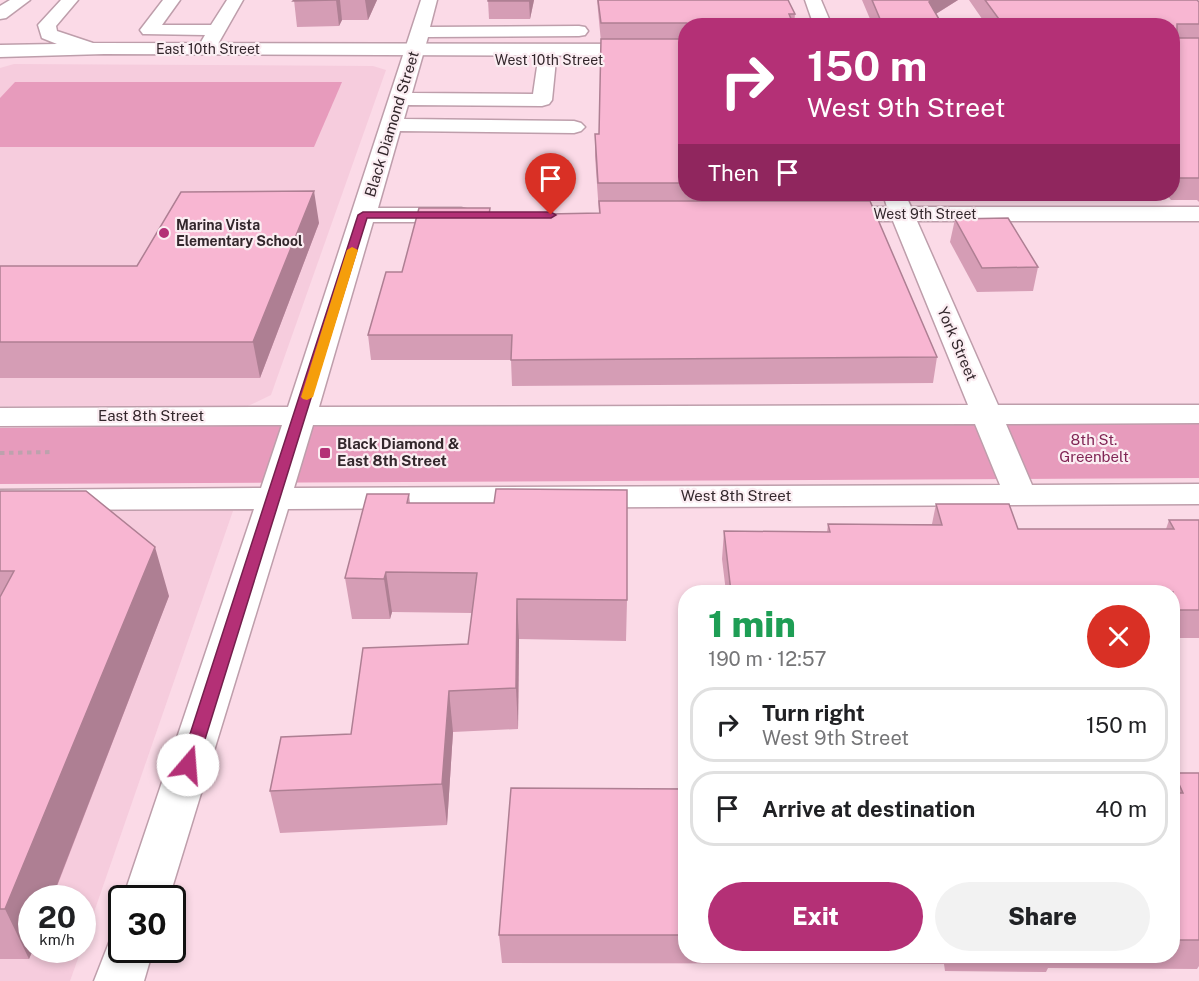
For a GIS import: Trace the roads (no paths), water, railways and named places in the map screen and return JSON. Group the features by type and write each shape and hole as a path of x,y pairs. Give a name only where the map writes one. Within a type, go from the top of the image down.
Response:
{"street":[{"path":"0,14 22,0"},
{"path":"34,15 58,0"},
{"path":"70,0 47,25 48,34 63,40 104,48"},
{"path":"172,0 149,30 217,30"},
{"path":"206,49 235,0"},
{"name":"Black Diamond Street","path":"150,885 301,415 429,0"},
{"path":"813,0 820,18"},
{"path":"416,48 579,32"},
{"name":"East 10th Street","path":"3,41 104,48 416,48"},
{"name":"East 10th Street","path":"0,56 416,48"},
{"name":"West 10th Street","path":"416,48 678,50"},
{"name":"West 10th Street","path":"416,48 547,60 678,60"},
{"path":"395,112 542,100 547,60"},
{"path":"395,112 574,127"},
{"name":"West 9th Street","path":"806,214 897,204 1199,214"},
{"name":"York Street","path":"897,204 1020,494"},
{"path":"363,215 483,215"},
{"path":"301,415 1199,414"},
{"name":"East 8th Street","path":"0,417 301,415"},
{"name":"West 8th Street","path":"273,499 1199,494"},
{"path":"0,500 273,499"},
{"path":"119,981 125,963"}],"place":[{"name":"Marina Vista Elementary School","path":"164,233"},
{"name":"Black Diamond & East 8th Street","path":"325,453"}],"park label":[{"name":"8th St. Greenbelt","path":"1094,448"}]}
